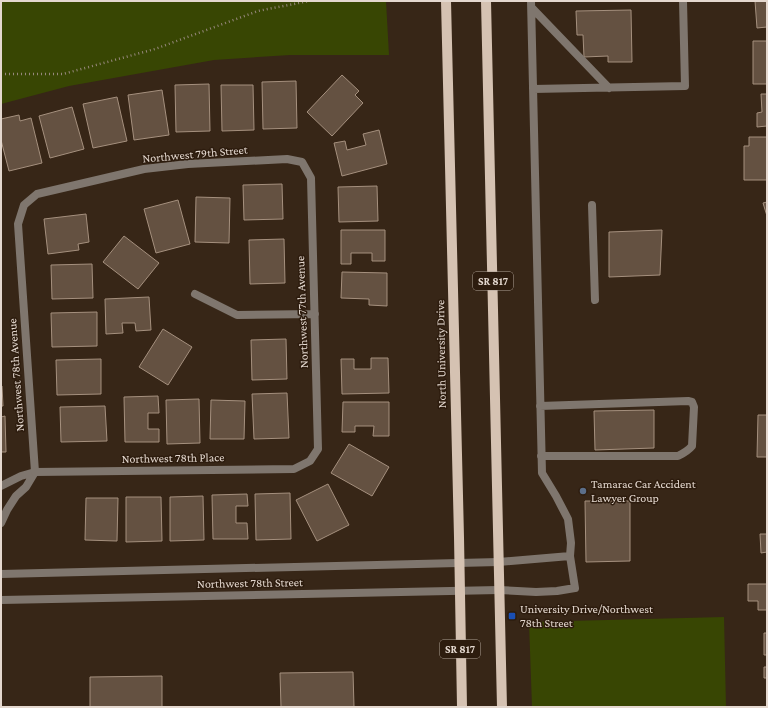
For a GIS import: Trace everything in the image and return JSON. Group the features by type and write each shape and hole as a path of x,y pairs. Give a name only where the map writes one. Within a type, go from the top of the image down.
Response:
{"main road":[{"name":"North University Drive","path":"446,1 462,707"},
{"name":"SR 817","path":"486,1 502,707"}],"street":[{"path":"533,89 685,86 683,1"},
{"path":"531,5 609,88"},
{"path":"531,5 542,473 568,519 571,543 570,556"},
{"name":"Northwest 79th Street","path":"24,205 37,194 144,169 188,164 287,159 302,162"},
{"name":"Northwest 77th Avenue","path":"302,162 311,178 318,448 310,461"},
{"name":"Northwest 78th Avenue","path":"24,205 18,224 35,472"},
{"path":"592,205 595,300"},
{"path":"195,294 237,315 314,314"},
{"path":"540,406 688,401 692,402 694,407 692,446 684,454 678,456 541,456"},
{"name":"Northwest 78th Place","path":"1,486 21,476 35,472 294,468 310,461"},
{"path":"1,523 16,496 26,487 35,472"},
{"name":"Northwest 78th Street","path":"1,574 499,562 570,556 575,588 543,592 499,590 1,600"}],"path":[{"path":"1,74 63,74 156,49 258,11 309,1"}],"green space":[{"path":"1,1 386,1 389,55 290,55 214,60 69,86 1,104"},
{"path":"724,617 726,707 532,707 529,622"}],"building":[{"path":"755,1 767,1 767,27 757,28"},
{"path":"631,10 632,62 608,62 608,56 584,57 583,35 577,35 576,11"},
{"path":"753,41 767,41 767,84 753,84"},
{"path":"342,75 359,91 355,95 363,103 332,136 307,112"},
{"path":"296,81 297,128 263,129 262,82"},
{"path":"209,84 210,131 176,132 175,85"},
{"path":"221,85 253,85 254,130 222,131"},
{"path":"162,90 169,135 134,140 128,95"},
{"path":"761,94 767,94 767,126 757,127 757,113 762,112"},
{"path":"117,97 127,141 93,148 83,104"},
{"path":"72,107 84,149 50,158 39,116"},
{"path":"19,115 20,121 31,118 42,163 9,171 1,140 1,119"},
{"path":"379,130 387,164 342,176 334,143 345,141 347,150 366,145 363,134"},
{"path":"749,137 767,137 767,180 744,180 744,146 749,146"},
{"path":"282,184 283,219 244,220 243,185"},
{"path":"377,186 378,221 339,222 338,187"},
{"path":"196,197 230,198 229,243 195,242"},
{"path":"178,200 190,244 156,253 144,209"},
{"path":"767,202 767,216 763,203"},
{"path":"86,214 89,242 78,244 79,250 48,254 44,219"},
{"path":"341,230 385,230 385,261 372,261 372,253 351,253 351,264 341,264"},
{"path":"662,230 660,275 609,277 609,232"},
{"path":"124,236 159,263 138,289 103,262"},
{"path":"284,239 285,283 250,284 249,240"},
{"path":"92,264 93,298 52,299 51,265"},
{"path":"342,272 387,273 387,306 369,305 369,299 341,298"},
{"path":"149,297 151,330 136,331 135,323 122,323 123,333 106,334 105,299"},
{"path":"97,312 97,346 52,347 51,313"},
{"path":"163,329 192,347 168,385 139,367"},
{"path":"286,339 287,379 252,380 251,340"},
{"path":"371,358 388,358 389,393 342,394 341,359 354,359 354,369 371,369"},
{"path":"101,359 101,394 57,395 56,360"},
{"path":"2,386 3,406 1,406"},
{"path":"287,393 289,438 254,439 252,394"},
{"path":"158,396 159,413 148,413 148,429 159,429 159,442 125,442 124,397"},
{"path":"199,399 200,443 167,444 166,400"},
{"path":"211,400 245,401 244,439 210,439"},
{"path":"343,402 389,402 389,436 373,436 374,426 355,426 355,432 342,432"},
{"path":"105,406 107,441 61,442 60,407"},
{"path":"654,410 654,448 595,450 594,411"},
{"path":"758,415 767,415 767,457 757,457"},
{"path":"5,416 6,452 1,452 1,417"},
{"path":"349,444 389,467 372,496 331,473"},
{"path":"328,484 349,525 317,541 296,500"},
{"path":"290,493 291,539 256,540 255,494"},
{"path":"247,494 248,506 236,506 236,523 247,523 248,539 213,539 212,495"},
{"path":"203,496 204,540 170,541 170,497"},
{"path":"126,497 161,497 162,541 126,542"},
{"path":"86,498 118,498 117,541 85,540"},
{"path":"585,501 630,501 630,561 586,562"},
{"path":"760,534 767,534 767,552 761,553"},
{"path":"748,584 767,584 767,610 758,610 758,601 748,601"},
{"path":"764,633 767,633 767,655 764,655"},
{"path":"764,667 767,667 767,678 764,678"},
{"path":"353,672 354,707 281,707 280,673"},
{"path":"162,676 162,707 90,707 90,677"}],"place":[{"name":"Tamarac Car Accident Lawyer Group","path":"583,491"},
{"name":"University Drive/Northwest 78th Street","path":"512,616"}]}
